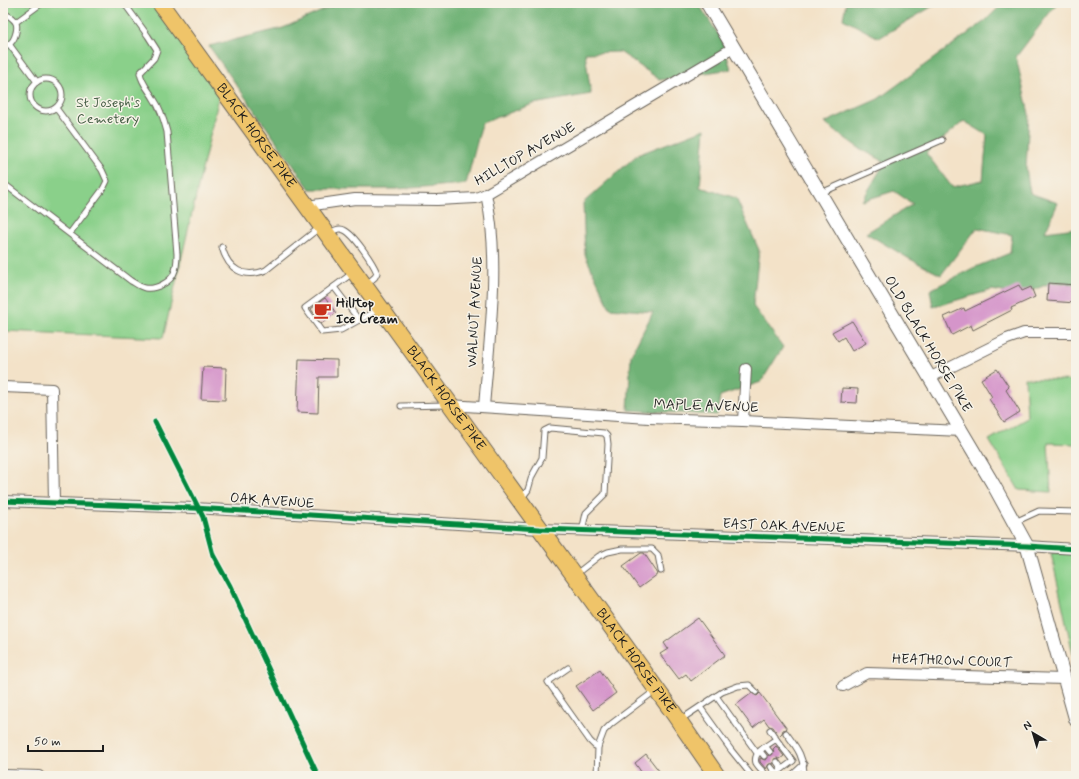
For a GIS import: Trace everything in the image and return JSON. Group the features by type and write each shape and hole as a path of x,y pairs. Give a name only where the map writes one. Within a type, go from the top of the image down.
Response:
{"main road":[{"name":"BLACK HORSE PIKE","path":"160,3 657,690 717,776"}],"street":[{"name":"OLD BLACK HORSE PIKE","path":"708,3 733,48 993,484 1027,546 1076,720"},
{"name":"HILLTOP AVENUE","path":"307,206 355,199 436,200 476,198 486,194 733,48"},
{"name":"WALNUT AVENUE","path":"484,407 493,288 491,228 486,194"},
{"path":"929,378 1007,339 1024,333 1076,334"},
{"path":"743,421 746,369"},
{"path":"3,387 52,389 54,503"},
{"name":"MAPLE AVENUE","path":"450,405 649,418 961,431"},
{"name":"OAK AVENUE","path":"3,501 194,508 540,529"},
{"name":"EAST OAK AVENUE","path":"540,529 1076,549"},
{"name":"HEATHROW COURT","path":"843,686 867,673 1064,679"},
{"path":"3,775 39,776"}],"lane":[{"path":"16,22 42,3"},
{"path":"3,182 131,281 146,289 160,286 171,279 174,274 177,254 167,132 164,117 142,82 140,73 154,58 157,50 124,3"},
{"path":"3,12 16,22 17,27 9,44 3,46"},
{"path":"9,44 37,82"},
{"path":"42,79 48,79 58,84 62,94 62,99 56,108 51,111 41,111 33,104 30,94 37,82 42,79"},
{"path":"56,108 102,170 107,181 103,189 70,233"},
{"path":"820,193 942,140"},
{"path":"222,247 224,258 237,270 246,274 256,274 266,270 324,230 344,230 362,248 377,273 375,277 365,286"},
{"path":"354,272 305,308 322,332 341,330 380,308"},
{"path":"334,287 359,320"},
{"path":"401,406 450,405"},
{"path":"520,501 528,490 532,476 542,458 544,431 550,428 604,433 607,436 608,444 605,494 586,513 582,531"},
{"path":"1014,522 1039,511 1076,512"},
{"path":"574,576 599,556 608,552 622,549 652,549 658,555 661,571"},
{"path":"568,668 548,682 590,741 598,747"},
{"path":"679,721 722,692 738,686 749,685 756,692"},
{"path":"597,776 598,747 604,732 611,724 657,690"},
{"path":"716,696 759,752 764,756"},
{"path":"700,707 730,750 752,776"},
{"path":"770,730 793,761 776,773 768,776 756,762 759,752 776,739"},
{"path":"786,733 804,764 804,776"},
{"path":"766,747 770,752"},
{"path":"777,762 782,769"},
{"path":"791,776 804,764"},
{"path":"798,776 800,775 804,764"},
{"path":"771,767 776,773"}],"green space":[{"name":"St Joseph's Cemetery","path":"3,3 160,3 221,88 163,338 3,331"},
{"path":"340,3 458,3 461,5 463,3 698,3 722,40 731,69 660,80 620,52 585,53 591,94 533,104 482,123 466,184 396,189 310,189 209,46 283,28"},
{"path":"846,3 938,3 879,38 843,19"},
{"path":"1003,3 1057,3 1016,57 1029,114 1026,168 1030,193 1058,203 1045,232 1076,228 1076,284 1053,282 1021,295 992,290 933,307 930,290 973,268 1010,253 1012,235 977,228 941,275 908,258 866,233 913,204 894,191 862,201 885,162 859,148 824,123 878,99 985,21","holes":["964,121 987,135 983,180 952,187 926,153"]},
{"path":"705,129 700,187 736,198 759,250 753,306 783,347 761,382 720,396 717,415 628,410 631,355 653,312 610,308 585,255 583,203 637,155"},
{"path":"1025,378 1076,381 1076,444 1048,443 1051,492 1019,490 989,440 1027,418"},
{"path":"1051,553 1076,553 1076,668"}],"building":[{"path":"1048,283 1076,285 1076,303 1047,301"},
{"path":"1019,285 1022,291 1031,287 1035,297 1011,308 1012,310 973,330 971,325 952,335 944,317 964,308 965,311"},
{"name":"Hilltop Ice Cream","path":"325,298 336,313 321,324 311,309"},
{"path":"852,321 866,343 852,351 844,337 838,341 832,332"},
{"path":"299,359 337,360 337,377 319,377 318,413 297,412"},
{"path":"203,367 226,368 225,400 201,399"},
{"path":"997,369 1009,387 1006,390 1020,412 1004,422 989,399 992,397 981,379"},
{"path":"842,388 858,389 857,403 841,402"},
{"path":"641,553 644,553 658,574 639,588 623,566"},
{"path":"698,618 725,655 691,681 686,674 679,679 660,654 668,649 664,643"},
{"path":"600,670 616,693 593,710 576,686"},
{"path":"752,693 757,696 760,693 787,729 783,730 779,736 773,727 769,726 764,719 753,728 736,705"},
{"path":"776,746 784,756 780,759 774,759 774,764 769,764 766,769 760,762 760,758 765,760 768,758 768,755 772,755 774,752 773,749"},
{"path":"646,754 663,776 644,776 635,763"}],"cycle path":[{"path":"155,422 203,517 213,555 230,586 318,776"},
{"path":"3,501 194,508 540,529 1076,549"}],"place":[{"name":"Hilltop Ice Cream","path":"323,311"}]}
